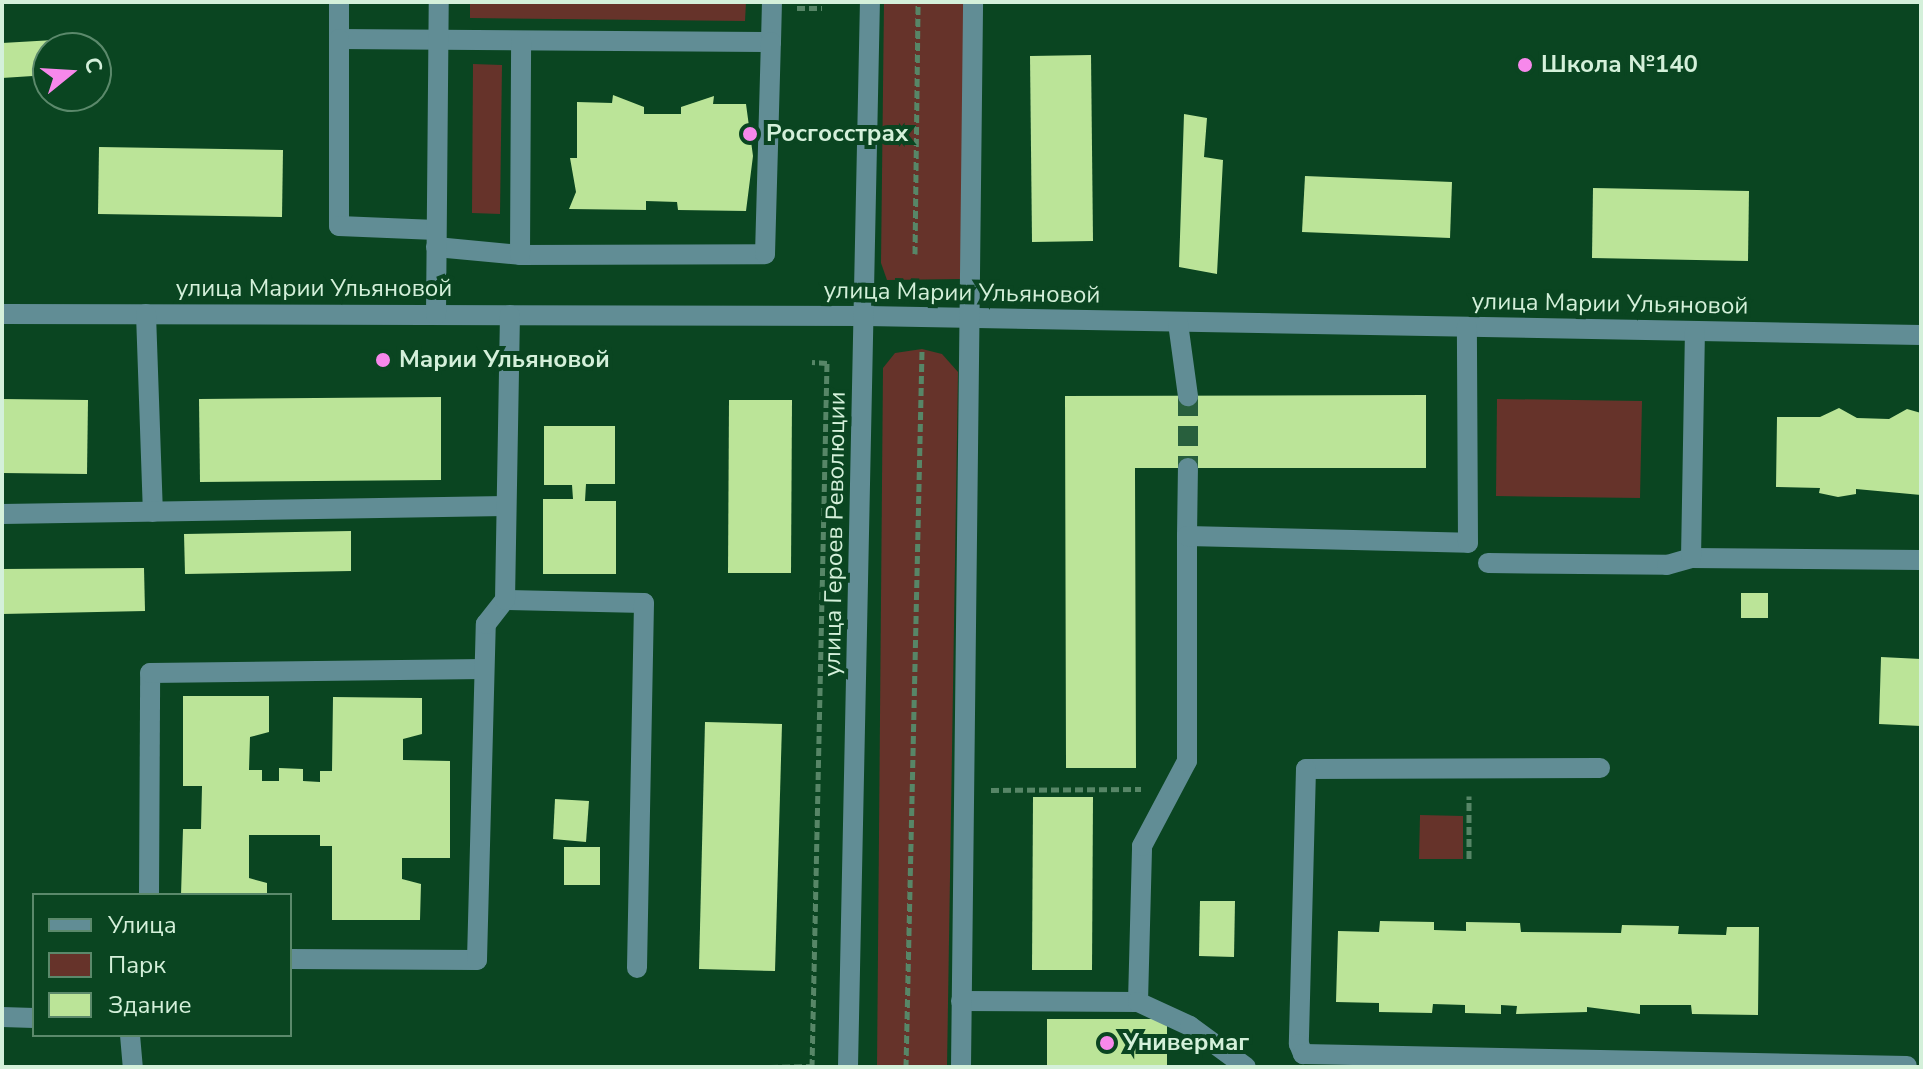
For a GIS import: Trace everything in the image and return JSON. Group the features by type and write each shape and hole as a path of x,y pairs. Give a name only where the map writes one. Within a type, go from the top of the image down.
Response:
{"street":[{"path":"339,2 339,226 436,239 520,255 765,254 772,2"},
{"path":"436,315 439,2"},
{"name":"улица Героев Революции","path":"848,1067 866,316 870,2"},
{"path":"961,1067 967,319 973,2"},
{"path":"339,39 771,42"},
{"path":"520,255 521,41"},
{"name":"улица Марии Ульяновой","path":"2,314 866,316 1921,335"},
{"path":"146,314 153,512"},
{"path":"292,959 477,960 486,624 505,600 510,315"},
{"path":"1178,323 1188,396"},
{"path":"1187,536 1468,543 1467,327"},
{"path":"1691,558 1695,331"},
{"path":"1138,1002 1142,846 1187,761 1188,468"},
{"path":"2,514 506,506"},
{"path":"1488,563 1667,565 1691,558 1921,560"},
{"path":"505,600 644,603 637,968"},
{"path":"149,893 150,673 484,669"},
{"path":"1600,768 1306,769 1299,1044 1303,1054 1921,1067"},
{"path":"961,1001 1138,1002 1190,1026 1246,1067"},
{"path":"2,1017 32,1018"},
{"path":"130,1037 133,1067"}],"path":[{"path":"915,254 918,2"},
{"path":"906,1067 922,349"},
{"path":"770,1067 812,1066 827,363 812,362"},
{"path":"1469,859 1470,767"},
{"path":"990,790 1172,789"}],"green space":[{"path":"470,2 746,2 745,21 470,18"},
{"path":"884,2 964,2 961,279 887,280 881,263"},
{"path":"473,64 502,65 500,214 472,213"},
{"path":"922,349 942,354 958,372 947,1067 877,1067 883,368 895,353"},
{"path":"1497,399 1642,401 1640,498 1496,496"},
{"path":"1420,815 1463,816 1463,859 1419,859"}],"building":[{"path":"32,41 32,76 2,78 2,43"},
{"path":"1091,55 1093,241 1032,242 1030,56"},
{"path":"613,95 644,107 644,114 681,114 681,107 714,96 713,104 746,104 753,156 746,211 678,210 677,202 646,201 646,210 569,209 576,192 570,158 577,158 577,102 612,103"},
{"path":"1184,114 1207,118 1204,157 1223,160 1217,274 1179,267"},
{"path":"99,147 283,150 282,217 98,214"},
{"path":"1305,176 1452,182 1450,238 1302,232"},
{"path":"1593,188 1749,191 1748,261 1592,258"},
{"path":"1426,395 1426,468 1135,468 1136,768 1066,768 1065,396"},
{"path":"441,397 441,480 200,482 199,399"},
{"path":"2,399 88,400 87,474 2,473"},
{"path":"729,400 792,400 791,573 728,573"},
{"path":"1839,408 1857,418 1889,419 1907,409 1921,413 1921,495 1856,489 1856,494 1838,497 1819,493 1820,488 1776,487 1777,417 1820,417"},
{"path":"544,426 615,426 615,484 586,484 585,501 616,501 616,574 543,574 543,499 573,499 572,485 544,485"},
{"path":"351,531 351,571 185,574 184,534"},
{"path":"144,568 145,611 2,614 2,569"},
{"path":"1741,593 1768,593 1768,618 1741,618"},
{"path":"1881,657 1921,659 1921,726 1879,724"},
{"path":"183,696 269,696 269,732 250,737 249,770 262,770 262,781 279,781 279,768 303,769 303,781 320,782 320,771 332,771 333,697 422,698 422,734 403,739 403,760 450,761 450,858 402,858 402,879 421,884 420,920 332,920 332,846 320,846 320,835 249,835 249,878 267,883 267,893 181,893 183,829 201,829 202,786 183,786"},
{"path":"705,722 782,724 775,971 699,969"},
{"path":"1033,797 1093,797 1092,970 1032,970"},
{"path":"555,799 589,801 586,842 553,839"},
{"path":"564,847 600,847 600,885 564,885"},
{"path":"1200,901 1235,901 1234,957 1199,956"},
{"path":"1380,921 1434,922 1434,930 1466,931 1466,922 1520,923 1521,932 1621,933 1622,925 1679,926 1678,934 1726,935 1727,927 1759,927 1758,1015 1692,1014 1691,1005 1640,1005 1640,1014 1587,1007 1587,1012 1516,1014 1517,1006 1501,1005 1501,1014 1465,1013 1465,1005 1433,1004 1432,1013 1379,1012 1379,1003 1336,1002 1338,931 1379,932"},
{"name":"Универмаг","path":"1047,1019 1167,1019 1167,1067 1047,1067"}],"tunnel":[{"path":"1188,396 1188,468"}],"place":[{"name":"Школа №140","path":"1525,65"},
{"name":"Росгосстрах","path":"750,134"},
{"name":"Марии Ульяновой","path":"383,360"},
{"name":"Универмаг","path":"1107,1043"}]}
